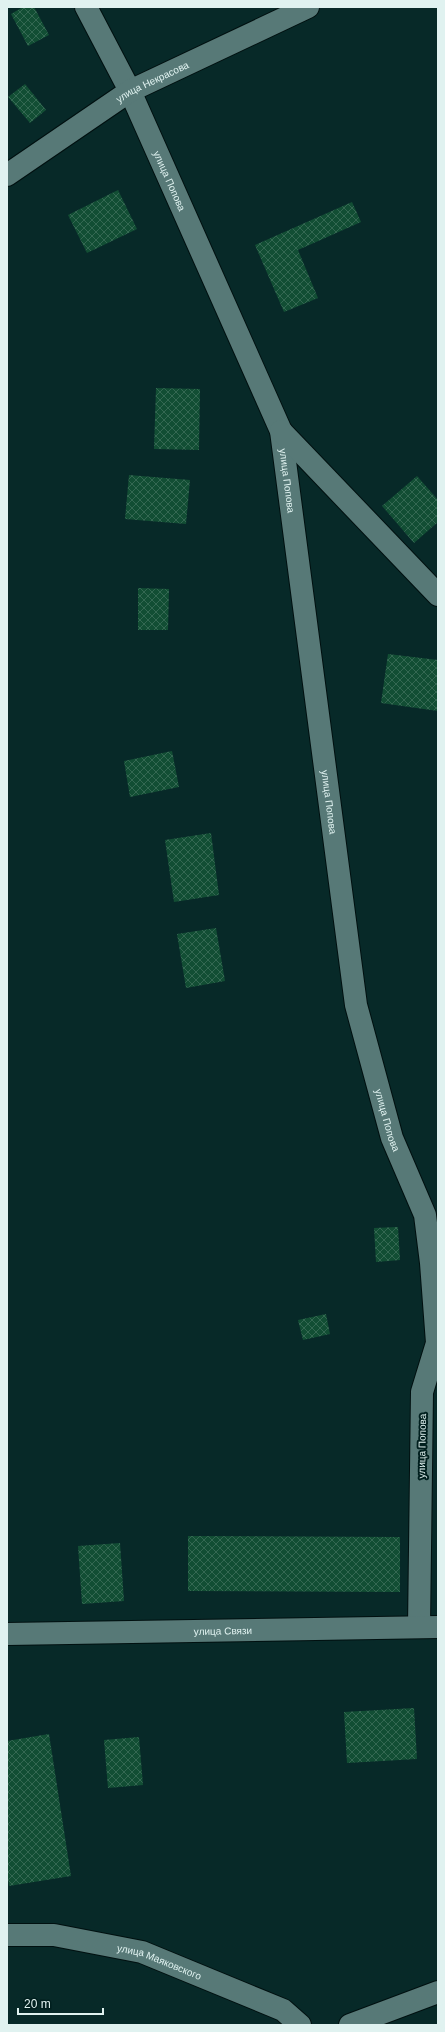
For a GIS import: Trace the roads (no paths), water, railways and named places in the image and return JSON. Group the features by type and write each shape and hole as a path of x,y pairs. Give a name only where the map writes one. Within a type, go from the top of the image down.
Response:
{"street":[{"name":"улица Попова","path":"86,7 130,91 281,431 356,1005 392,1138 425,1215 431,1264 437,1343 422,1392 428,1627"},
{"name":"улица Некрасова","path":"7,175 130,91 308,7"},
{"path":"281,431 438,595"},
{"name":"улица Связи","path":"7,1634 428,1627"},
{"name":"улица Маяковского","path":"7,1934 54,1935 142,1952 283,2010 300,2025"},
{"path":"350,2025 438,1992"}]}
